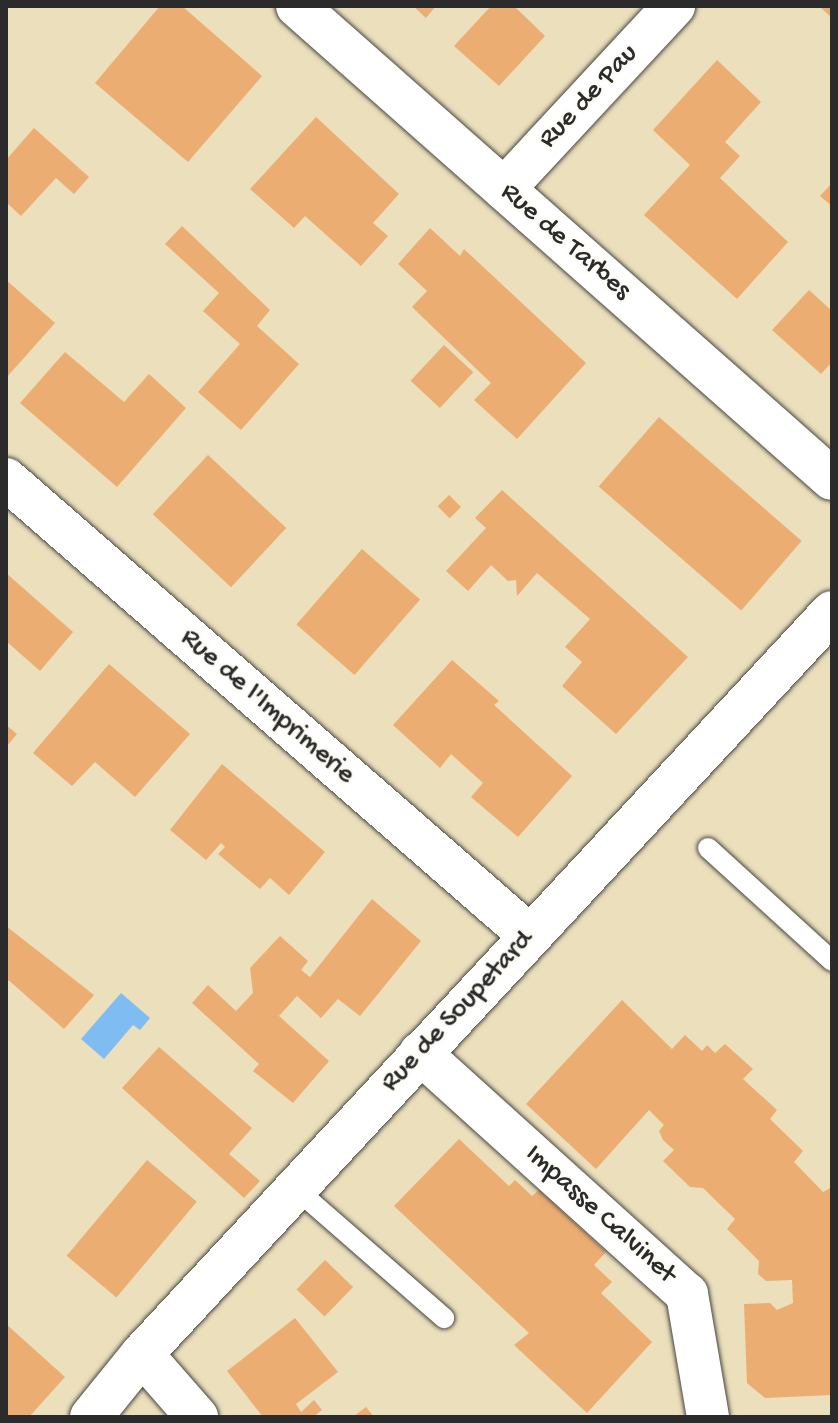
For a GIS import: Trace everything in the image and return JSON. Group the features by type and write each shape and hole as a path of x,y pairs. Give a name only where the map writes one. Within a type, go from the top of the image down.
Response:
{"street":[{"name":"Rue de Tarbes","path":"297,6 832,479"},
{"name":"Rue de Pau","path":"504,189 674,6"},
{"name":"Rue de l'Imprimerie","path":"6,479 528,934"},
{"name":"Rue de Soupetard","path":"91,1417 142,1354 528,934 832,612"},
{"name":"Impasse Calvinet","path":"420,1053 687,1294 708,1417"},
{"path":"142,1354 197,1417"}],"lane":[{"path":"708,848 832,961"},
{"path":"295,1188 444,1318"}],"water":[{"path":"121,993 150,1018 140,1030 133,1025 104,1059 81,1039"}],"building":[{"path":"160,6 182,6 262,76 188,162 95,83"},
{"path":"413,6 436,6 426,18"},
{"path":"491,6 514,6 545,36 499,86 454,46"},
{"path":"819,6 832,6 832,18"},
{"path":"717,60 761,102 725,142 740,156 720,178 788,242 737,299 644,215 690,165 653,130"},
{"path":"316,117 399,194 373,223 388,236 361,266 305,216 294,228 250,189"},
{"path":"34,128 89,177 74,194 56,178 21,216 6,202 6,160"},
{"path":"832,183 832,206 820,196"},
{"path":"182,226 270,310 257,326 299,364 241,430 198,392 240,344 203,311 219,293 165,244"},
{"path":"430,228 460,256 464,249 586,363 517,439 474,400 491,383 412,307 427,291 398,264"},
{"path":"6,280 55,323 6,378"},
{"path":"809,290 832,311 832,362 821,374 772,330"},
{"path":"444,345 473,372 440,408 411,381"},
{"path":"65,352 124,402 149,374 186,408 117,487 20,403"},
{"path":"659,417 802,541 741,610 599,486"},
{"path":"208,455 286,528 231,587 153,514"},
{"path":"502,490 688,657 616,734 562,686 582,662 565,647 590,619 537,573 517,596 516,580 508,581 491,565 468,591 446,571 486,528 475,518"},
{"path":"449,495 461,507 450,518 438,506"},
{"path":"362,549 420,600 355,675 296,624"},
{"path":"6,573 73,632 40,671 6,641"},
{"path":"452,660 499,701 494,705 572,776 518,837 471,797 483,783 451,754 440,768 393,725"},
{"path":"109,664 190,734 135,797 95,762 72,786 33,753"},
{"path":"6,725 17,734 6,747"},
{"path":"222,764 325,852 289,895 270,878 260,889 218,854 225,847 221,843 206,860 170,830"},
{"path":"372,899 421,941 360,1016 338,999 321,1018 297,996 279,1016 329,1061 293,1103 253,1071 259,1064 192,1003 208,985 236,1011 253,993 250,968 280,936 308,961 301,970 310,977"},
{"path":"6,926 94,995 64,1029 6,978"},
{"path":"622,1000 672,1049 685,1035 702,1051 707,1045 715,1053 725,1044 753,1069 743,1079 777,1110 770,1119 803,1151 794,1162 823,1192 832,1187 832,1395 765,1398 747,1383 744,1304 770,1303 777,1310 793,1303 792,1280 766,1281 758,1274 759,1261 727,1229 735,1219 703,1188 690,1187 663,1161 674,1150 663,1140 659,1131 664,1125 649,1110 596,1169 526,1104"},
{"path":"159,1047 252,1128 229,1154 260,1181 244,1198 122,1088"},
{"path":"459,1139 509,1186 515,1180 532,1196 539,1190 606,1252 594,1265 612,1282 601,1293 652,1342 587,1413 514,1345 529,1333 394,1206"},
{"path":"147,1160 197,1202 116,1298 67,1256"},
{"path":"325,1260 353,1287 325,1317 297,1289"},
{"path":"295,1318 338,1372 296,1404 301,1412 314,1400 322,1410 313,1417 263,1417 227,1371"},
{"path":"6,1324 65,1377 29,1417 6,1417"},
{"path":"366,1407 374,1417 353,1417"}]}
